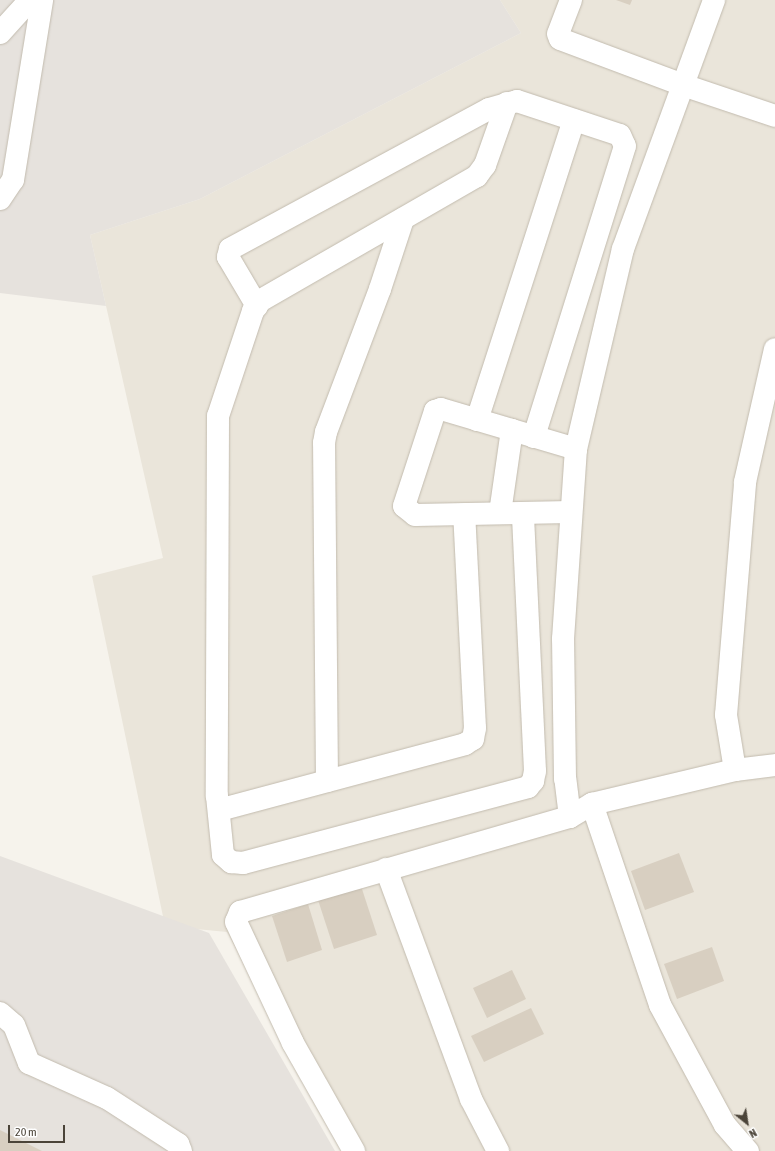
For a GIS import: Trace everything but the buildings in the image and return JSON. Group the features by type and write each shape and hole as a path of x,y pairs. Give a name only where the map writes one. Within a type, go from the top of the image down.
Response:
{"street":[{"path":"0,33 30,0"},
{"path":"0,200 13,180 42,0"},
{"path":"571,0 558,34 560,39 683,85 775,116"},
{"path":"570,817 565,779 562,639 576,449 623,249 714,0"},
{"path":"257,306 228,257 230,249 488,109 517,101 620,135 625,146 534,437"},
{"path":"507,103 485,165 477,176 260,301 257,306 218,416 219,810 223,856 231,862 243,863 528,787 533,781 534,771 523,513"},
{"path":"477,420 574,120"},
{"path":"328,781 324,443 326,432 380,289 403,219"},
{"path":"735,770 726,715 745,482 775,349"},
{"path":"571,512 415,515 404,506 435,411 441,409 576,449"},
{"path":"500,513 512,430"},
{"path":"219,810 465,744 473,739 475,728 464,514"},
{"path":"354,1151 292,1044 236,922 240,912 570,817 592,804 735,770 774,770"},
{"path":"592,804 660,1005 725,1125 748,1151"},
{"path":"386,869 471,1099 498,1151"},
{"path":"0,1013 14,1024 29,1063 107,1098 178,1144 181,1151"}],"shaded area":[{"path":"0,0 500,0 521,33 200,199 90,235 106,306 0,293"},
{"path":"500,0 775,0 775,1151 347,1151 227,932 165,926 92,576 163,558 90,235 200,199 521,33"},
{"path":"0,856 209,933 335,1151 0,1151"}]}
